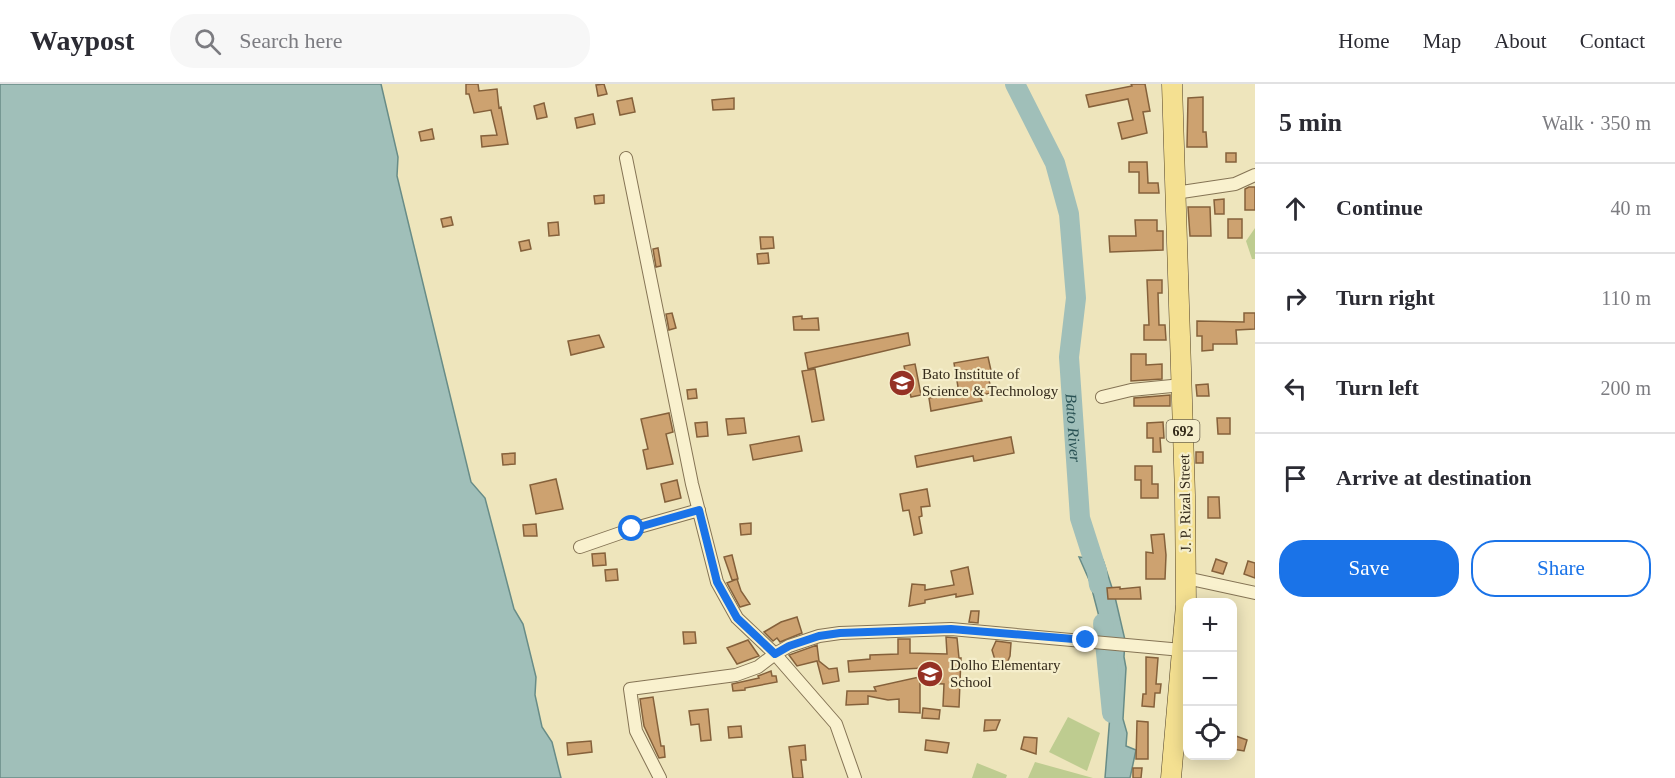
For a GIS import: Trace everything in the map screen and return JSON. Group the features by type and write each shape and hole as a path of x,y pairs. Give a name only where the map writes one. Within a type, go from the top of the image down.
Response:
{"main road":[{"name":"J. P. Rizal Street","path":"1171,778 1186,605 1182,385 1172,84"}],"street":[{"path":"626,158 699,510 717,582 737,618 775,654 836,724 855,778"},
{"path":"1175,193 1235,184 1255,175"},
{"path":"1102,397 1131,390 1182,385"},
{"path":"580,548 632,529 699,510"},
{"path":"1186,578 1255,593"},
{"path":"660,778 636,731 630,689 736,675 758,667 789,646 819,636 840,633 951,629 1182,650"}],"green space":[{"path":"1255,228 1255,259 1252,259 1246,241"},
{"path":"1068,717 1100,733 1087,771 1049,752"},
{"path":"1035,762 1093,778 1028,778"},
{"path":"977,763 1007,775 1006,778 972,778"}],"water":[{"path":"0,84 381,84 398,157 397,176 471,482 485,498 514,609 523,624 536,677 535,695 542,727 552,742 561,778 0,778"},
{"path":"1079,557 1103,560 1125,640 1123,719 1127,733 1126,746 1136,750 1130,778 1105,778 1110,715 1108,651 1090,582"}],"building":[{"path":"466,84 478,84 479,91 497,89 508,144 482,147 481,136 497,135 491,110 474,113 469,94 466,94"},
{"path":"604,84 607,94 598,96 596,85"},
{"path":"1131,84 1145,84 1150,111 1143,112 1147,133 1122,139 1118,123 1133,120 1128,99 1089,107 1086,95 1132,86"},
{"path":"1203,97 1203,132 1206,132 1207,147 1187,147 1188,98"},
{"path":"632,98 635,112 620,115 617,101"},
{"path":"734,98 734,109 713,110 712,100"},
{"path":"544,103 547,117 537,119 534,106"},
{"path":"593,114 595,124 577,128 575,118"},
{"path":"432,129 434,139 421,141 419,132"},
{"path":"1226,153 1236,153 1236,162 1226,162"},
{"path":"1129,162 1147,162 1148,183 1158,183 1159,193 1139,193 1139,172 1129,172"},
{"path":"1255,187 1255,210 1245,210 1245,189"},
{"path":"604,195 604,203 595,204 594,196"},
{"path":"1224,199 1224,214 1215,214 1214,200"},
{"path":"1188,207 1210,207 1211,236 1190,236"},
{"path":"451,217 453,225 443,227 441,219"},
{"path":"1228,219 1242,219 1242,238 1228,238"},
{"path":"1135,220 1157,220 1157,231 1163,231 1163,250 1110,252 1109,236 1136,236"},
{"path":"558,222 559,235 549,236 548,223"},
{"path":"760,237 773,237 774,248 761,249"},
{"path":"529,240 531,249 521,251 519,242"},
{"path":"658,248 661,266 656,267 653,249"},
{"path":"768,253 769,263 758,264 757,254"},
{"path":"1147,280 1162,280 1162,293 1158,293 1159,325 1165,325 1166,340 1144,340 1144,325 1149,325"},
{"path":"672,313 676,328 669,330 666,314"},
{"path":"1244,313 1255,313 1255,329 1236,330 1237,344 1213,344 1213,350 1202,351 1202,336 1197,336 1197,321 1244,322"},
{"path":"802,316 802,319 818,318 819,330 794,330 793,317"},
{"path":"908,333 910,345 808,369 805,353"},
{"path":"599,335 604,347 571,355 568,341"},
{"path":"1131,354 1146,354 1146,365 1162,364 1162,379 1131,381"},
{"path":"988,357 992,375 988,376 992,393 980,395 982,401 931,411 929,398 959,393 954,363"},
{"path":"915,364 921,395 911,397 904,366"},
{"path":"815,369 824,420 812,422 802,371"},
{"path":"1208,384 1209,396 1197,396 1196,385"},
{"path":"696,389 697,398 688,399 687,390"},
{"path":"1170,395 1170,406 1134,406 1134,398"},
{"path":"669,413 673,432 666,434 673,464 647,469 643,450 648,449 641,419"},
{"path":"744,418 746,433 728,435 726,419"},
{"path":"1217,418 1230,418 1230,434 1218,434"},
{"path":"707,422 708,436 697,437 695,423"},
{"path":"1163,422 1164,438 1160,438 1161,452 1153,452 1153,438 1147,438 1147,423"},
{"path":"799,436 802,451 753,460 750,445"},
{"path":"1011,437 1014,453 974,461 973,456 917,467 915,456"},
{"path":"1196,452 1203,452 1203,463 1196,463"},
{"path":"515,453 515,464 503,465 502,454"},
{"path":"1135,466 1152,466 1152,484 1158,484 1158,498 1141,498 1141,480 1135,480"},
{"path":"556,479 563,509 536,514 530,485"},
{"path":"677,480 681,498 665,502 661,484"},
{"path":"927,489 930,506 921,507 922,516 919,517 922,533 914,535 909,510 903,511 900,494"},
{"path":"1208,497 1219,497 1220,518 1208,518"},
{"path":"751,523 751,534 741,535 740,524"},
{"path":"536,524 537,536 524,536 523,525"},
{"path":"1164,534 1165,579 1146,579 1146,552 1153,553 1151,535"},
{"path":"605,553 606,565 593,566 592,554"},
{"path":"732,555 738,579 732,580 724,557"},
{"path":"1216,559 1227,563 1223,574 1212,571"},
{"path":"1248,561 1255,563 1255,578 1244,574"},
{"path":"968,567 973,594 956,597 956,594 925,600 925,603 909,606 912,584 925,585 925,590 954,585 951,571"},
{"path":"617,569 618,580 606,581 605,570"},
{"path":"737,579 741,591 750,604 740,607 727,583"},
{"path":"1120,587 1120,589 1140,587 1141,599 1108,599 1107,588"},
{"path":"971,611 979,611 978,623 969,622"},
{"path":"797,617 802,633 780,642 777,638 773,641 764,632 781,622"},
{"path":"683,632 695,632 696,643 684,644"},
{"path":"946,637 957,638 959,658 961,658 959,707 943,706 944,684 920,683 920,713 899,712 899,699 888,700 868,696 868,704 846,705 847,691 876,691 874,687 924,676 923,668 849,672 848,661 870,659 870,655 898,654 898,639 910,639 910,653 947,654"},
{"path":"748,640 759,656 737,664 727,648"},
{"path":"996,641 1011,643 1010,656 1004,670 997,669 997,660 992,650"},
{"path":"817,645 819,661 829,669 837,668 839,681 823,684 817,661 797,666 789,655"},
{"path":"1146,657 1158,658 1156,684 1161,684 1160,693 1155,693 1154,707 1142,706 1143,694 1146,694"},
{"path":"771,671 772,676 776,676 777,682 733,691 732,684 759,678 758,676"},
{"path":"653,697 661,746 664,746 665,757 659,758 644,726 640,699"},
{"path":"923,708 940,710 939,719 922,718"},
{"path":"708,709 711,740 701,741 699,724 691,725 689,711"},
{"path":"985,720 1000,720 996,730 984,731"},
{"path":"1137,721 1148,722 1148,759 1136,759"},
{"path":"741,726 742,737 729,738 728,727"},
{"path":"1237,736 1247,740 1244,751 1237,750"},
{"path":"1024,737 1037,738 1036,754 1021,749"},
{"path":"926,740 949,743 947,753 925,750"},
{"path":"591,741 592,752 568,755 567,743"},
{"path":"805,745 806,760 801,760 803,778 793,778 789,747"},
{"path":"1133,768 1142,768 1141,778 1133,778"}],"waterway":[{"name":"Bato River","path":"1015,84 1055,163 1069,214 1076,298 1069,357 1080,518 1097,571 1099,585"},
{"name":"Bato River","path":"1103,623 1112,713"}],"place":[{"name":"Bato Institute of Science & Technology","path":"902,383"},
{"name":"Dolho Elementary School","path":"930,674"}],"route":[{"path":"632,529 699,510 717,582 737,618 775,654 789,646 819,636 840,633 951,629 1086,640"}]}
